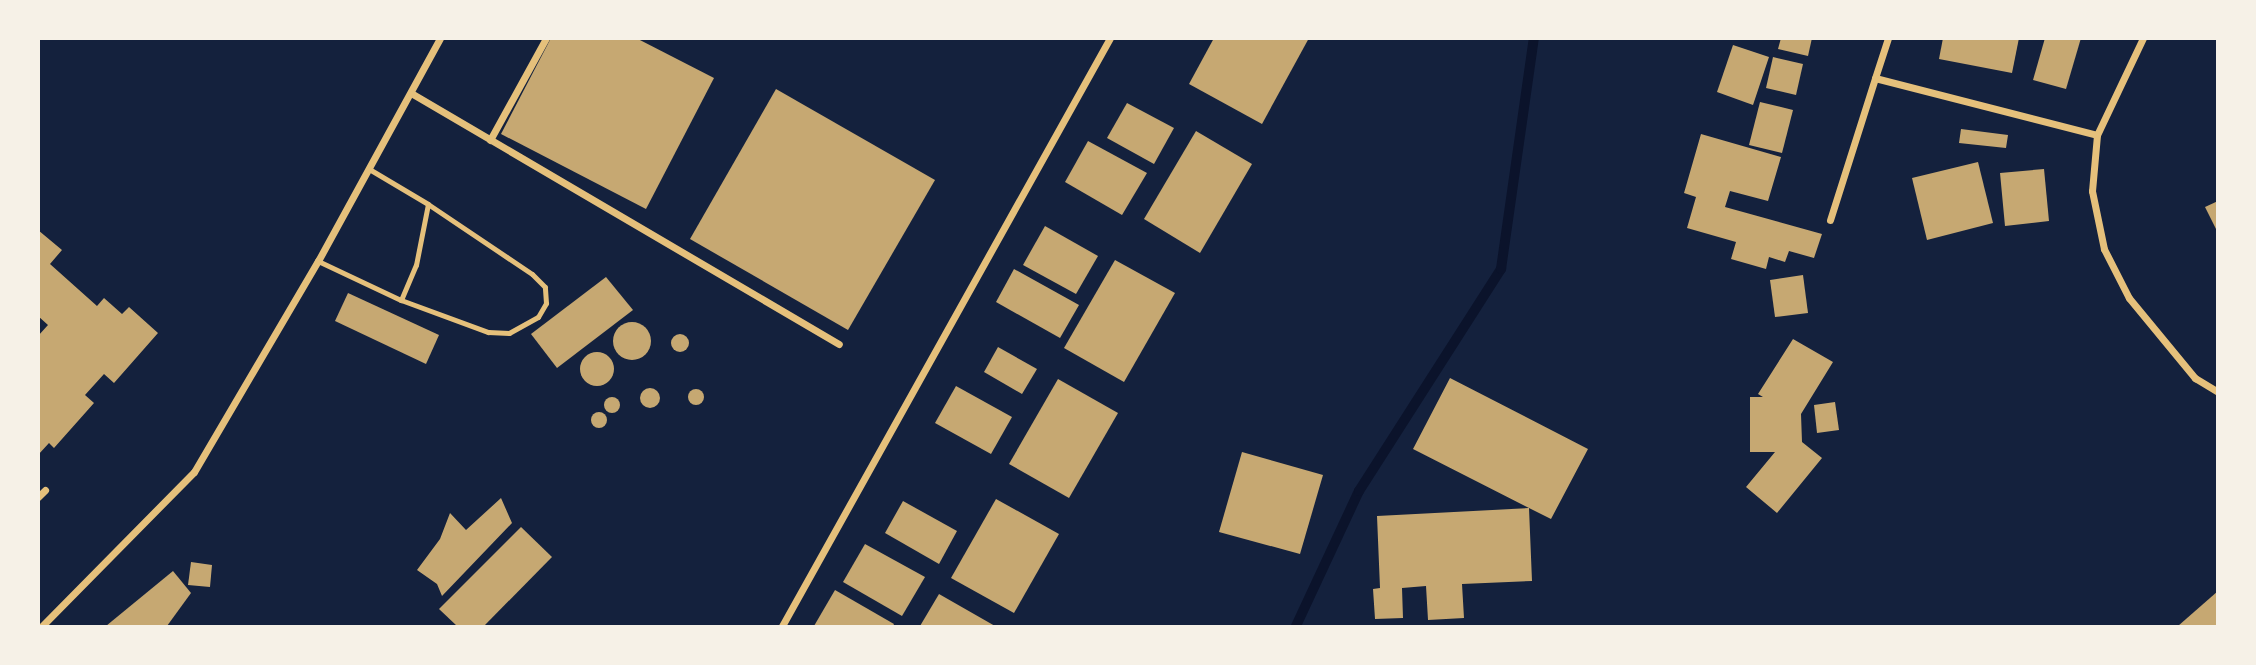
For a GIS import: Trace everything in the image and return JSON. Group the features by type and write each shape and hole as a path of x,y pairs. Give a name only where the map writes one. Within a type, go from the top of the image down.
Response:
{"street":[{"path":"42,626 194,472 318,261 440,38"},
{"path":"490,140 547,38"},
{"path":"782,626 1110,38"},
{"path":"1830,220 1888,38"},
{"path":"2143,38 2097,135 2091,191 2104,249 2129,298 2194,378 2217,392"},
{"path":"1875,78 2097,135"},
{"path":"411,93 839,344"},
{"path":"38,497 46,490"}],"lane":[{"path":"318,261 401,300 488,332 509,333 538,317 546,303 545,287 532,274 428,204 369,169"},
{"path":"401,300 416,265 428,204"}],"building":[{"path":"551,38 636,38 714,78 646,209 501,134"},
{"path":"1214,38 1309,38 1262,124 1189,84"},
{"path":"1781,38 1812,38 1808,56 1778,49"},
{"path":"1943,38 2019,38 2012,73 1939,59"},
{"path":"2045,38 2081,38 2066,89 2033,80"},
{"path":"1733,45 1769,57 1753,105 1717,92"},
{"path":"1773,57 1803,64 1796,95 1766,88"},
{"path":"776,89 935,180 848,330 690,239"},
{"path":"1760,102 1793,110 1782,153 1749,145"},
{"path":"1127,103 1174,128 1154,164 1107,138"},
{"path":"1961,129 2008,135 2006,148 1959,143"},
{"path":"1196,131 1252,164 1200,253 1144,219"},
{"path":"1701,134 1781,157 1768,201 1730,191 1725,207 1822,234 1814,258 1789,251 1785,262 1769,257 1766,269 1731,259 1736,242 1687,228 1696,197 1684,193"},
{"path":"1088,141 1147,173 1122,215 1065,182"},
{"path":"1978,162 1993,223 1927,240 1912,178"},
{"path":"2044,169 2049,221 2005,226 2000,173"},
{"path":"2218,201 2218,233 2205,207"},
{"path":"1045,226 1098,256 1076,294 1023,265"},
{"path":"38,230 62,250 50,264 97,306 104,298 122,314 129,307 158,333 114,383 104,374 85,395 94,403 54,448 49,443 38,455 38,336 48,325 38,316"},
{"path":"1115,260 1175,293 1124,382 1064,348"},
{"path":"1014,269 1079,305 1060,338 996,302"},
{"path":"1803,275 1808,313 1775,317 1770,280"},
{"path":"606,277 633,310 557,368 531,334"},
{"path":"348,293 439,335 426,364 335,321"},
{"path":"632,322 645,328 651,341 645,354 632,360 619,354 613,341 619,328"},
{"path":"676,334 684,334 689,343 687,350 676,352 671,347 671,339"},
{"path":"1793,339 1833,362 1801,414 1802,442 1822,458 1777,513 1746,487 1775,452 1750,452 1750,397 1763,397 1758,394"},
{"path":"998,347 1037,369 1022,394 984,372"},
{"path":"597,352 609,357 614,369 609,381 597,386 585,381 580,369 585,357"},
{"path":"1450,378 1588,449 1551,519 1413,449"},
{"path":"1058,379 1118,413 1069,498 1009,464"},
{"path":"956,386 1012,417 991,454 935,423"},
{"path":"650,388 657,391 660,398 657,405 650,408 643,405 640,398 643,391"},
{"path":"693,389 699,389 704,397 702,403 693,405 688,400 688,394"},
{"path":"609,397 615,397 620,405 618,411 609,413 604,408 604,402"},
{"path":"1835,402 1839,430 1817,433 1814,405"},
{"path":"599,412 605,414 605,426 599,428 593,426 591,420 593,414"},
{"path":"1242,452 1323,475 1300,554 1219,532"},
{"path":"501,498 512,523 442,596 437,584 417,570 440,539 450,513 466,530"},
{"path":"996,499 1059,534 1014,613 951,578"},
{"path":"903,501 957,531 939,564 885,533"},
{"path":"1529,508 1532,581 1462,584 1464,618 1428,620 1426,586 1402,588 1403,618 1375,619 1373,589 1380,588 1377,516"},
{"path":"521,527 552,557 484,626 457,626 439,609"},
{"path":"865,544 925,577 902,616 843,582"},
{"path":"191,562 212,565 210,587 188,585"},
{"path":"173,571 191,593 167,626 106,626"},
{"path":"835,590 894,624 893,626 814,626"},
{"path":"2218,591 2218,626 2178,626"},
{"path":"939,594 995,626 920,626"}],"waterway":[{"path":"1296,626 1359,491 1501,269 1534,38"}]}
